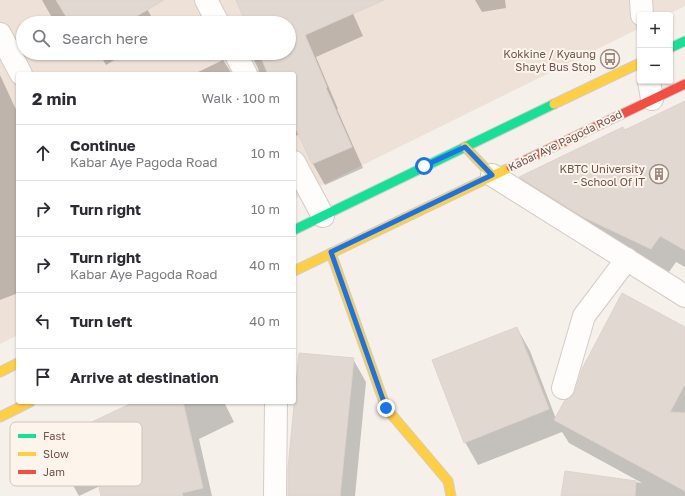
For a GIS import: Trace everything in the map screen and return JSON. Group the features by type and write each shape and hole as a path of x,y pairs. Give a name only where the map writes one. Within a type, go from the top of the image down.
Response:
{"main road":[{"path":"673,47 685,41"},
{"path":"296,229 637,64"},
{"name":"Kabar Aye Pagoda Road","path":"296,270 492,175 651,90 685,84"},
{"path":"465,147 492,175"},
{"path":"331,252 386,408 448,481 451,496"},
{"path":"0,372 16,365"},
{"path":"0,417 26,404"}],"street":[{"path":"206,0 214,16"},
{"path":"642,0 642,12"},
{"path":"0,34 20,72"},
{"path":"239,60 245,72"},
{"path":"296,166 323,216"},
{"path":"492,175 685,296"},
{"path":"563,388 584,316 627,259"},
{"path":"275,496 276,404"}],"shaded area":[{"path":"0,0 685,0 685,6 673,12 637,12 637,29 296,198 296,72 16,72 16,336 0,344"}],"building":[{"path":"56,0 164,0 137,16 66,16"},
{"path":"236,0 384,0 305,35 352,147 312,164 296,129 296,72 267,72 262,60 296,60 296,16 243,16"},
{"path":"685,101 685,250 660,236 651,249 583,217 519,177 623,127 625,130"},
{"path":"622,293 685,327 685,384 670,412 685,413 685,491 554,420 565,400 571,397 575,392 582,369"},
{"path":"517,327 549,409 464,443 432,360"},
{"path":"299,353 354,358 340,496 288,496 288,468 294,404 296,404"},
{"path":"130,404 183,404 203,488 182,493 183,496 101,496 99,486 142,486 142,422 92,422"},
{"path":"565,471 636,481 635,496 561,496"}],"traffic: fast":[{"path":"673,47 685,41"},
{"path":"296,229 554,104"}],"traffic: slow":[{"path":"554,104 637,64"},
{"path":"465,147 492,175"},
{"path":"296,270 511,167"},
{"path":"331,253 386,408 448,481 451,496"},
{"path":"0,372 16,364"},
{"path":"0,417 26,404"}],"traffic: jam":[{"path":"511,167 685,84"}],"place":[{"name":"Kokkine / Kyaung Shayt Bus Stop","path":"610,59"},
{"name":"KBTC University - School Of IT","path":"659,174"}],"route":[{"path":"386,408 331,252 492,175 465,147 424,166"}]}
